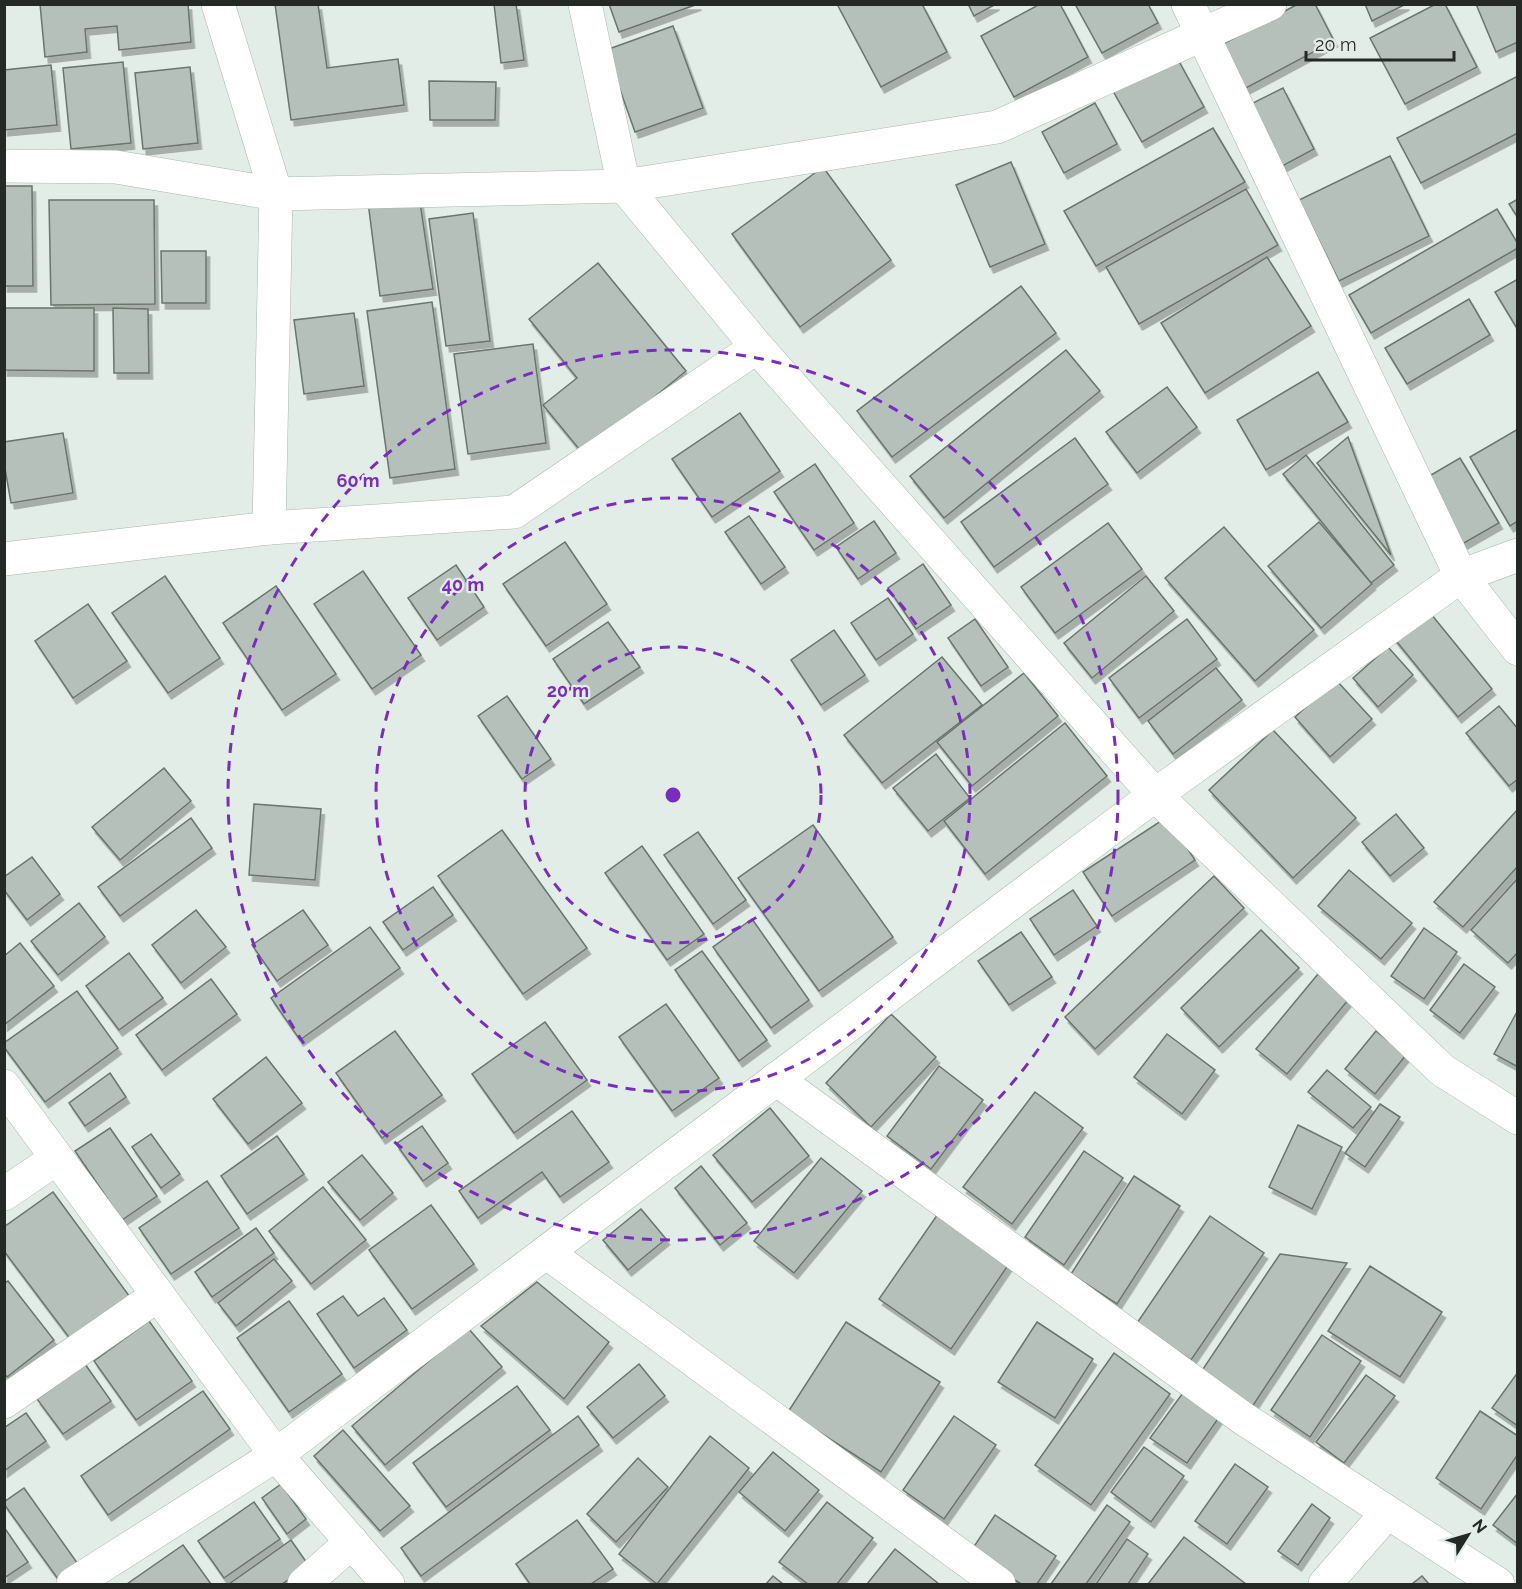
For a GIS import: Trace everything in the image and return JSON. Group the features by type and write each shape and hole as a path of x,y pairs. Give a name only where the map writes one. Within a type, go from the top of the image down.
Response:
{"street":[{"path":"218,4 276,194 269,528"},
{"path":"585,4 624,186 757,347 1155,795 1442,1070 1518,1118"},
{"path":"1188,4 1461,576 1518,649"},
{"path":"4,166 116,167 276,194 624,186 997,127 1270,4"},
{"path":"4,559 269,528 514,512 757,347"},
{"path":"73,1584 276,1455 1155,795 1461,576 1518,555"},
{"path":"776,1079 1244,1419 1498,1584"},
{"path":"4,1086 276,1455 388,1584"},
{"path":"4,1194 57,1158"},
{"path":"546,1252 999,1584"},
{"path":"4,1402 158,1295"},
{"path":"1325,1584 1387,1513"},
{"path":"304,1584 352,1542"}],"building":[{"path":"40,4 188,4 191,42 119,50 117,26 85,29 87,52 45,57"},
{"path":"275,4 318,4 327,68 398,59 404,105 291,120"},
{"path":"494,4 516,4 524,60 501,63"},
{"path":"609,4 698,4 619,32"},
{"path":"837,4 922,4 947,52 881,87"},
{"path":"968,4 996,4 974,16"},
{"path":"1040,4 1060,4 1088,57 1014,97 981,36"},
{"path":"1075,4 1148,4 1158,23 1102,53"},
{"path":"1298,4 1315,4 1334,41 1244,89 1221,45"},
{"path":"1365,4 1406,4 1372,21"},
{"path":"1436,4 1445,4 1477,67 1405,104 1370,38"},
{"path":"1476,4 1518,4 1518,42 1496,52"},
{"path":"673,26 703,108 635,132 606,50"},
{"path":"1176,56 1204,107 1142,142 1113,91"},
{"path":"123,62 131,143 71,149 63,68"},
{"path":"51,65 57,125 4,130 4,70"},
{"path":"190,67 198,143 143,149 135,73"},
{"path":"1518,76 1518,133 1421,183 1397,138"},
{"path":"429,81 496,82 495,120 430,120"},
{"path":"1283,88 1314,149 1273,171 1241,109"},
{"path":"1095,103 1117,144 1064,173 1042,132"},
{"path":"1213,128 1245,182 1096,266 1064,211"},
{"path":"1390,156 1429,236 1339,281 1299,200"},
{"path":"1011,162 1045,244 990,267 956,185"},
{"path":"823,167 891,260 800,327 732,234"},
{"path":"4,186 32,186 33,286 4,286"},
{"path":"1246,189 1278,245 1139,324 1106,267"},
{"path":"419,196 433,289 380,296 368,202"},
{"path":"1518,199 1518,218 1509,204"},
{"path":"49,200 154,200 155,304 51,305"},
{"path":"1497,209 1518,244 1518,248 1371,333 1349,295"},
{"path":"473,213 490,341 446,346 429,219"},
{"path":"161,251 206,251 206,303 162,303"},
{"path":"1267,257 1311,326 1205,393 1161,323"},
{"path":"598,263 686,371 584,455 543,405 577,378 529,319"},
{"path":"1518,279 1518,330 1495,292"},
{"path":"1021,286 1056,333 892,457 857,411"},
{"path":"1469,299 1490,335 1407,384 1385,348"},
{"path":"432,302 455,469 390,478 367,311"},
{"path":"4,308 94,308 94,371 4,370"},
{"path":"113,308 148,309 149,373 114,373"},
{"path":"354,313 364,386 304,394 294,320"},
{"path":"533,344 546,443 468,454 454,354"},
{"path":"1066,350 1100,391 944,518 910,476"},
{"path":"1318,372 1348,422 1266,470 1237,420"},
{"path":"1167,387 1197,427 1137,473 1106,432"},
{"path":"740,413 780,471 712,517 672,459"},
{"path":"1518,429 1518,521 1510,526 1470,457"},
{"path":"63,433 73,493 11,503 4,463 4,442"},
{"path":"1348,437 1391,555 1317,463"},
{"path":"1075,438 1108,484 994,567 961,522"},
{"path":"1306,455 1394,565 1371,583 1283,474"},
{"path":"1460,458 1499,523 1457,547 1419,482"},
{"path":"815,464 854,523 814,550 774,492"},
{"path":"749,516 785,567 761,584 725,532"},
{"path":"874,521 896,553 858,579 836,547"},
{"path":"1319,522 1372,584 1321,628 1268,566"},
{"path":"1108,523 1142,569 1055,633 1021,587"},
{"path":"1224,527 1314,630 1255,681 1165,578"},
{"path":"565,542 607,604 546,646 503,584"},
{"path":"923,564 951,605 916,629 888,588"},
{"path":"456,565 484,607 437,640 408,598"},
{"path":"363,571 421,655 372,689 314,604"},
{"path":"165,576 220,658 168,693 112,613"},
{"path":"1146,576 1174,611 1092,678 1064,643"},
{"path":"276,586 336,674 282,710 223,623"},
{"path":"888,598 913,634 876,660 851,623"},
{"path":"88,604 127,661 73,698 35,641"},
{"path":"1427,609 1492,689 1458,717 1393,637"},
{"path":"975,619 1008,667 981,686 948,638"},
{"path":"1187,619 1217,659 1139,718 1109,678"},
{"path":"608,622 640,667 584,704 553,659"},
{"path":"834,630 865,675 821,705 791,660"},
{"path":"1388,647 1413,675 1378,707 1353,678"},
{"path":"942,657 982,705 882,783 844,735"},
{"path":"1216,668 1242,700 1173,754 1148,721"},
{"path":"1024,673 1058,716 972,786 937,742"},
{"path":"1336,680 1372,719 1330,757 1295,717"},
{"path":"507,696 551,759 522,779 478,716"},
{"path":"1499,706 1518,729 1518,779 1509,786 1466,733"},
{"path":"1065,723 1107,776 985,874 944,821"},
{"path":"1273,730 1356,818 1293,878 1209,790"},
{"path":"936,754 970,798 928,831 893,788"},
{"path":"164,768 191,801 120,860 92,827"},
{"path":"254,804 321,809 315,880 249,875"},
{"path":"1518,809 1518,866 1463,927 1434,902"},
{"path":"1396,814 1424,848 1390,876 1362,842"},
{"path":"1167,817 1195,860 1112,916 1083,872"},
{"path":"191,818 212,848 120,916 98,887"},
{"path":"813,825 893,937 819,991 738,878"},
{"path":"502,830 587,948 523,994 438,876"},
{"path":"698,832 746,900 713,924 664,855"},
{"path":"642,846 704,934 667,960 605,873"},
{"path":"32,857 60,894 27,920 4,890 4,877"},
{"path":"1349,870 1412,923 1381,959 1318,906"},
{"path":"1214,876 1244,908 1095,1049 1065,1017"},
{"path":"1518,878 1518,952 1508,963 1471,930"},
{"path":"433,887 453,915 403,950 383,922"},
{"path":"1073,890 1097,926 1054,955 1030,919"},
{"path":"79,903 105,937 58,975 31,941"},
{"path":"196,910 226,947 181,983 152,945"},
{"path":"303,910 328,945 277,981 252,945"},
{"path":"752,919 809,1000 771,1028 713,947"},
{"path":"370,927 400,968 300,1040 271,998"},
{"path":"1424,928 1457,952 1424,999 1391,976"},
{"path":"1261,930 1299,968 1219,1047 1181,1008"},
{"path":"1021,932 1052,977 1009,1005 978,961"},
{"path":"20,943 54,986 4,1025 4,956"},
{"path":"702,951 767,1040 739,1061 675,970"},
{"path":"129,953 163,998 119,1030 86,986"},
{"path":"1464,964 1495,987 1460,1033 1430,1010"},
{"path":"1318,974 1349,999 1287,1074 1256,1049"},
{"path":"211,979 237,1014 162,1070 136,1035"},
{"path":"77,991 118,1048 45,1102 4,1047 4,1043"},
{"path":"666,1004 719,1078 672,1111 619,1037"},
{"path":"1518,1010 1518,1067 1494,1054"},
{"path":"891,1014 936,1057 871,1127 826,1083"},
{"path":"545,1022 587,1080 514,1133 472,1074"},
{"path":"395,1031 442,1095 382,1138 336,1073"},
{"path":"1376,1031 1406,1055 1375,1094 1345,1069"},
{"path":"1167,1034 1215,1070 1182,1114 1134,1077"},
{"path":"266,1057 302,1103 248,1144 213,1099"},
{"path":"939,1066 983,1100 931,1169 887,1136"},
{"path":"1327,1070 1371,1107 1353,1128 1308,1092"},
{"path":"110,1073 126,1097 85,1126 69,1103"},
{"path":"1035,1092 1083,1128 1012,1224 963,1187"},
{"path":"1380,1104 1400,1117 1365,1167 1345,1153"},
{"path":"770,1108 809,1156 752,1202 713,1155"},
{"path":"572,1111 609,1162 560,1197 542,1172 478,1218 459,1191"},
{"path":"1298,1125 1342,1147 1312,1209 1269,1187"},
{"path":"422,1126 448,1163 423,1181 396,1144"},
{"path":"110,1128 157,1196 122,1220 75,1151"},
{"path":"151,1134 180,1174 161,1188 132,1147"},
{"path":"277,1136 304,1174 247,1214 221,1176"},
{"path":"1084,1151 1123,1178 1064,1265 1025,1237"},
{"path":"362,1155 393,1193 360,1220 328,1182"},
{"path":"821,1158 862,1191 794,1273 754,1241"},
{"path":"701,1166 747,1223 720,1245 675,1188"},
{"path":"1134,1176 1180,1206 1117,1304 1071,1274"},
{"path":"207,1181 239,1228 171,1274 139,1228"},
{"path":"323,1187 366,1240 311,1284 269,1231"},
{"path":"53,1192 130,1297 71,1340 4,1251 4,1227"},
{"path":"431,1205 474,1264 412,1309 369,1250"},
{"path":"641,1209 666,1239 628,1270 603,1240"},
{"path":"940,1211 1011,1261 951,1349 879,1299"},
{"path":"1210,1216 1264,1253 1191,1360 1137,1323"},
{"path":"256,1228 274,1253 212,1297 195,1272"},
{"path":"1280,1254 1347,1263 1250,1410 1199,1375"},
{"path":"274,1259 292,1281 236,1326 218,1303"},
{"path":"1370,1266 1442,1312 1400,1377 1328,1331"},
{"path":"8,1281 54,1340 7,1377 4,1373 4,1283"},
{"path":"537,1282 609,1342 564,1399 481,1326"},
{"path":"343,1296 358,1316 384,1298 407,1330 354,1368 317,1314"},
{"path":"289,1301 342,1374 289,1412 237,1338"},
{"path":"149,1321 192,1381 136,1420 94,1361"},
{"path":"846,1322 940,1382 881,1472 788,1412"},
{"path":"1037,1322 1093,1359 1055,1418 998,1382"},
{"path":"468,1328 502,1367 385,1465 352,1426"},
{"path":"1322,1335 1361,1361 1310,1437 1271,1410"},
{"path":"1114,1353 1170,1394 1091,1505 1035,1465"},
{"path":"85,1364 111,1401 63,1434 37,1399"},
{"path":"639,1364 665,1396 613,1438 587,1407"},
{"path":"1518,1372 1518,1426 1492,1408"},
{"path":"1366,1375 1395,1396 1344,1463 1316,1442"},
{"path":"517,1386 550,1430 446,1507 413,1463"},
{"path":"1185,1390 1220,1416 1187,1463 1150,1438"},
{"path":"203,1391 230,1429 108,1515 81,1476"},
{"path":"1480,1411 1518,1436 1518,1454 1481,1509 1436,1478"},
{"path":"26,1413 46,1441 4,1471 4,1428"},
{"path":"578,1416 599,1445 421,1576 401,1548"},
{"path":"954,1416 996,1445 944,1519 903,1490"},
{"path":"343,1430 410,1506 380,1531 314,1456"},
{"path":"710,1436 749,1468 657,1584 619,1554"},
{"path":"1144,1447 1184,1476 1151,1522 1111,1492"},
{"path":"773,1452 819,1490 785,1531 739,1492"},
{"path":"638,1458 668,1487 616,1542 587,1514"},
{"path":"1235,1464 1268,1487 1227,1544 1195,1521"},
{"path":"281,1484 306,1519 287,1534 262,1498"},
{"path":"24,1488 78,1564 58,1579 4,1504"},
{"path":"1518,1493 1518,1544 1493,1525"},
{"path":"254,1502 280,1539 224,1578 198,1541"},
{"path":"827,1502 873,1538 837,1584 808,1584 779,1562"},
{"path":"1312,1504 1330,1518 1298,1565 1278,1551"},
{"path":"1107,1505 1130,1522 1086,1584 1051,1584"},
{"path":"995,1515 1056,1556 1037,1584 1021,1584 971,1551"},
{"path":"577,1520 613,1569 591,1584 530,1584 516,1564"},
{"path":"6,1530 28,1562 4,1578 4,1531"},
{"path":"1184,1537 1246,1584 1148,1584"},
{"path":"1127,1539 1148,1554 1128,1584 1096,1584"},
{"path":"291,1540 309,1566 282,1584 229,1584"},
{"path":"183,1545 211,1584 127,1584"},
{"path":"895,1549 939,1584 867,1584"},
{"path":"773,1576 783,1584 766,1584"},
{"path":"1422,1576 1429,1584 1412,1584"}]}
